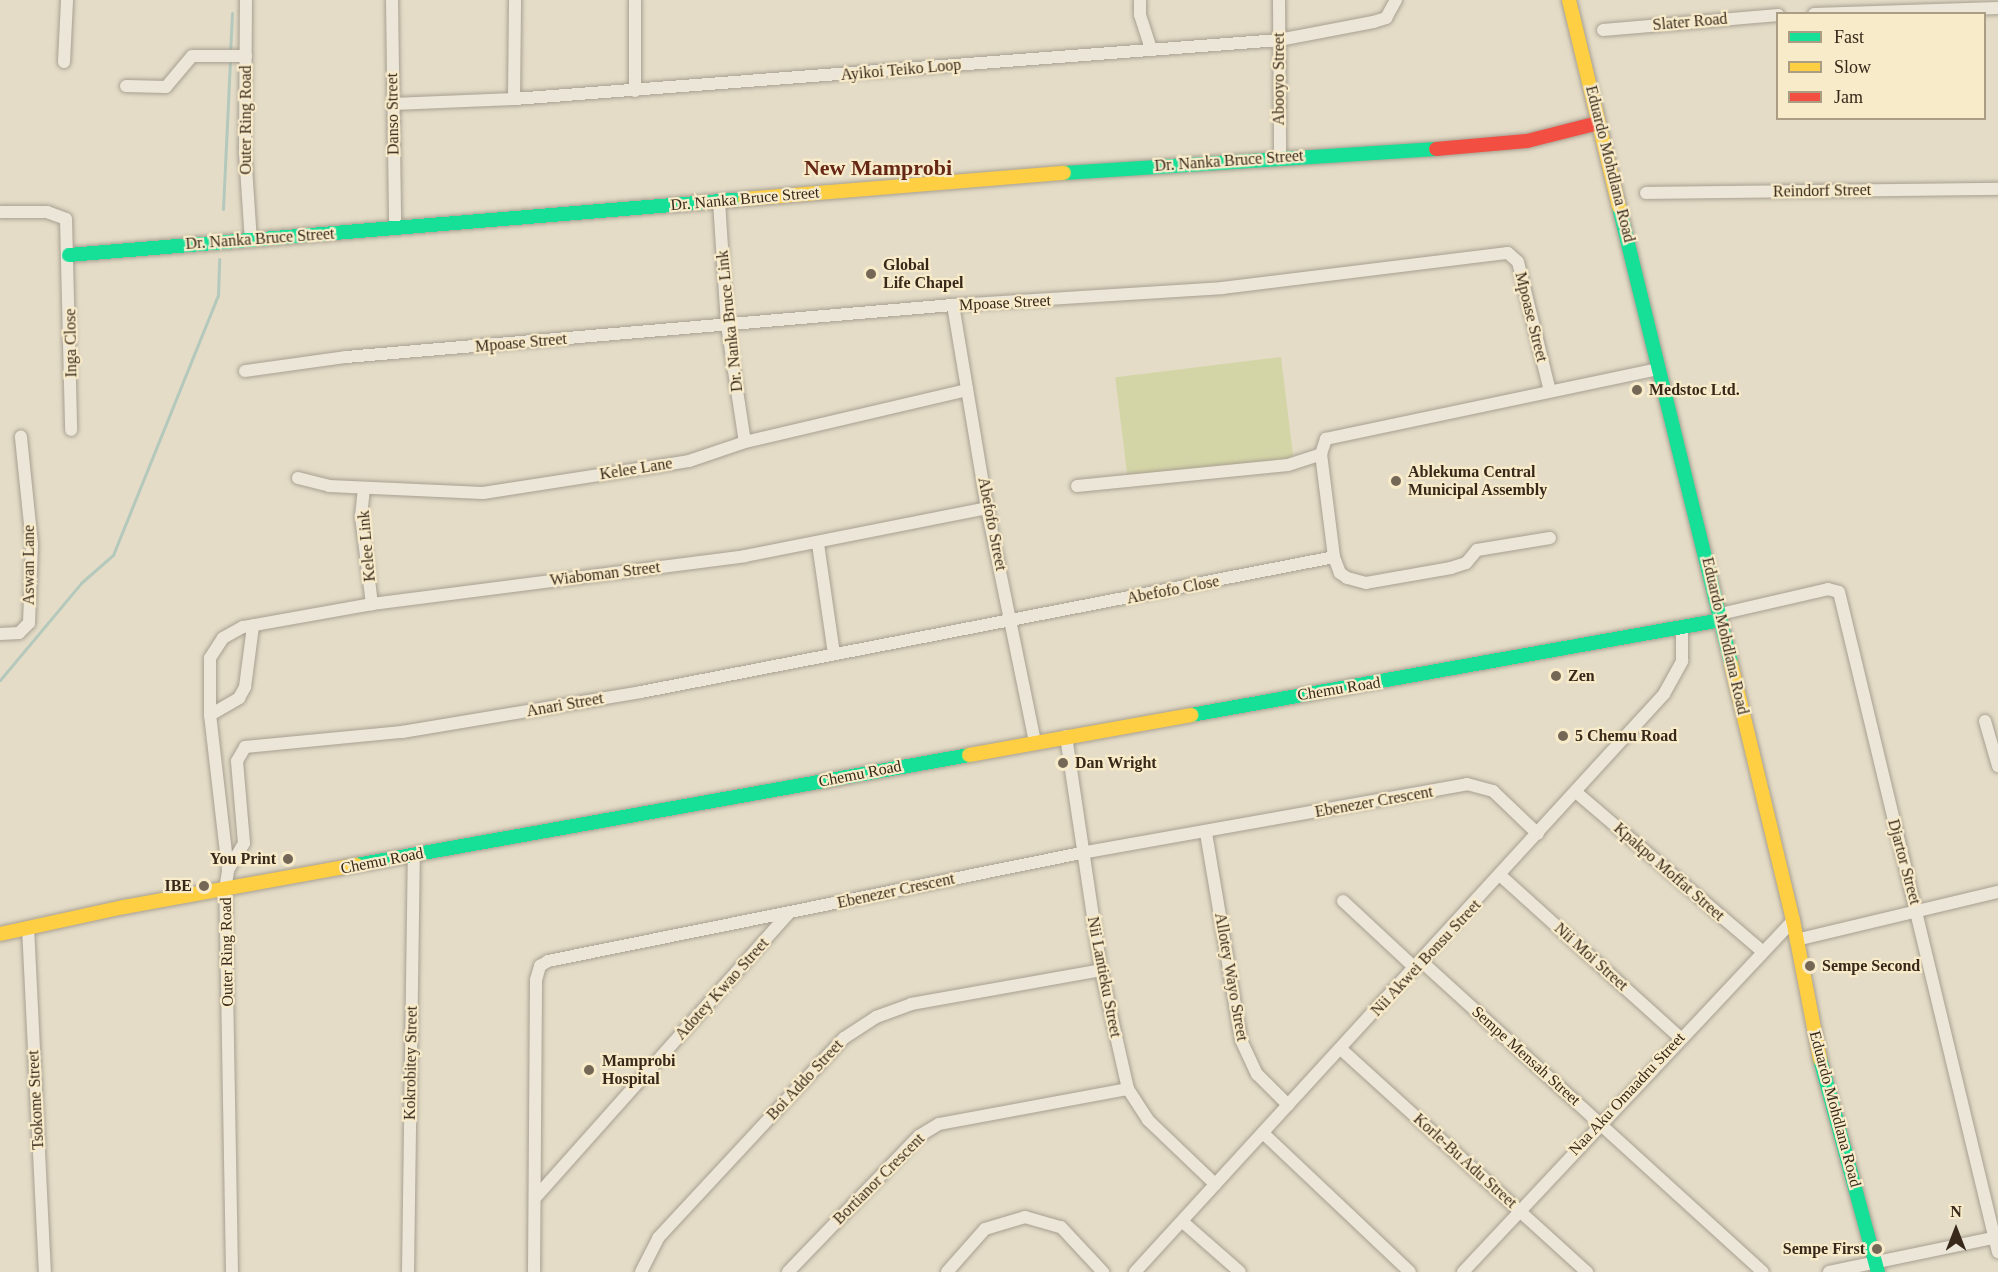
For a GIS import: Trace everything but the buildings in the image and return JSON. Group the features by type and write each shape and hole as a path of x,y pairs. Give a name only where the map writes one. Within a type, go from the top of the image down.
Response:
{"street":[{"path":"64,62 67,0"},
{"name":"Outer Ring Road","path":"246,0 245,153 251,241"},
{"name":"Danso Street","path":"392,0 394,228"},
{"path":"514,99 515,0"},
{"path":"634,0 635,91"},
{"path":"1140,0 1140,15 1151,49"},
{"name":"Abooyo Street","path":"1279,0 1280,158"},
{"name":"Ayikoi Teiko Loop","path":"393,104 635,91 1279,40 1380,20 1392,11 1395,0"},
{"name":"Eduardo Mohdlana Road","path":"1569,0 1598,123 1620,201 1658,369 1793,920 1823,1071 1877,1266"},
{"path":"1875,12 1998,8"},
{"name":"Slater Road","path":"1603,30 1776,15"},
{"path":"126,86 166,87 192,56 246,56"},
{"name":"Dr. Nanka Bruce Street","path":"69,255 719,201 1280,158 1492,147 1598,123"},
{"name":"Reindorf Street","path":"1646,193 1998,189"},
{"name":"Dr. Nanka Bruce Link","path":"719,201 727,326 745,442"},
{"name":"Inga Close","path":"0,212 60,214 68,228 71,430"},
{"name":"Mpoase Street","path":"245,371 346,357 953,305 1211,289 1509,253 1518,262 1550,391"},
{"name":"Abefofo Street","path":"953,305 987,508 1035,741"},
{"path":"1550,538 1477,550 1459,566 1366,583 1340,573 1334,557 1321,454 1326,440 1658,369"},
{"name":"Kelee Lane","path":"298,478 364,488 483,493 689,460 745,442 967,390"},
{"name":"Aswan Lane","path":"0,634 19,633 29,623 32,544 21,437"},
{"path":"1077,486 1288,465 1321,454"},
{"name":"Kelee Link","path":"364,488 361,516 372,604"},
{"name":"Wiaboman Street","path":"223,638 252,626 372,604 818,544 987,508"},
{"path":"818,544 834,654"},
{"name":"Abefofo Close","path":"1011,622 1334,557"},
{"name":"Djartor Street","path":"1720,617 1828,589 1839,592 1899,850 1918,913 1998,1252"},
{"name":"Chemu Road","path":"0,934 225,890 1035,741 1534,656 1720,617"},
{"name":"Anari Street","path":"228,870 244,843 237,761 245,747 442,726 1011,622"},
{"path":"210,715 239,698 245,687 252,626"},
{"name":"Nii Akwei Bonsu Street","path":"1135,1272 1184,1223 1215,1184 1342,1050 1577,793 1675,679 1682,661 1682,626"},
{"name":"Outer Ring Road","path":"223,638 210,658 210,715 228,870 225,890 232,1272"},
{"path":"1985,721 1998,766"},
{"name":"Nii Lantieku Street","path":"1066,736 1081,853 1101,970 1128,1089 1148,1120 1215,1184"},
{"name":"Ebenezer Crescent","path":"534,1272 536,980 540,966 557,957 789,913 1081,853 1206,833 1467,784 1493,791 1538,834"},
{"name":"Kpakpo Moffat Street","path":"1577,793 1762,951"},
{"name":"Allotey Wayo Street","path":"1206,833 1241,1040 1257,1074 1288,1105"},
{"name":"Kokrobitey Street","path":"408,1272 414,855"},
{"name":"Nii Moi Street","path":"1501,876 1680,1038"},
{"path":"1796,940 1918,913 1998,892"},
{"name":"Sempe Mensah Street","path":"1343,901 1600,1123 1763,1272"},
{"name":"Adotey Kwao Street","path":"535,1198 789,913"},
{"name":"Naa Aku Omaadru Street","path":"1463,1272 1600,1123 1793,920"},
{"name":"Tsokome Street","path":"28,927 45,1272"},
{"name":"Boi Addo Street","path":"641,1272 658,1238 844,1038 876,1017 911,1004 1101,970"},
{"name":"Korle-Bu Adu Street","path":"1342,1050 1587,1272"},
{"name":"Bortianor Crescent","path":"788,1272 919,1136 939,1124 1128,1089"},
{"path":"1263,1133 1410,1272"},
{"path":"947,1272 985,1229 1025,1217 1061,1227 1103,1272"},
{"path":"1184,1223 1240,1272"},
{"path":"1829,1272 1877,1266 1996,1237"}],"green space":[{"path":"1281,357 1293,458 1128,479 1115,377"}],"waterway":[{"path":"230,53 232,13"},
{"path":"223,209 230,60"},
{"path":"0,680 81,583 113,555 218,295 219,259"}],"traffic: fast":[{"path":"1064,173 1436,149"},
{"path":"69,255 745,199"},
{"path":"1619,207 1731,664"},
{"path":"1191,715 1721,620"},
{"path":"356,865 969,755"},
{"path":"1820,1059 1878,1272"}],"traffic: slow":[{"path":"1569,0 1619,207"},
{"path":"745,199 1064,173"},
{"path":"1731,664 1793,920 1820,1059"},
{"path":"969,755 1191,715"},
{"path":"0,934 124,907 356,865"}],"traffic: jam":[{"path":"1436,149 1527,141 1598,123"}],"place":[{"name":"Global Life Chapel","path":"871,274"},
{"name":"Medstoc Ltd.","path":"1637,390"},
{"name":"Ablekuma Central Municipal Assembly","path":"1396,481"},
{"name":"Zen","path":"1556,676"},
{"name":"5 Chemu Road","path":"1563,736"},
{"name":"Dan Wright","path":"1063,763"},
{"name":"You Print","path":"288,859"},
{"name":"IBE","path":"204,886"},
{"name":"Sempe Second","path":"1810,966"},
{"name":"Mamprobi Hospital","path":"589,1070"},
{"name":"Sempe First","path":"1877,1249"}],"district":[{"name":"New Mamprobi","path":"878,168"}]}
